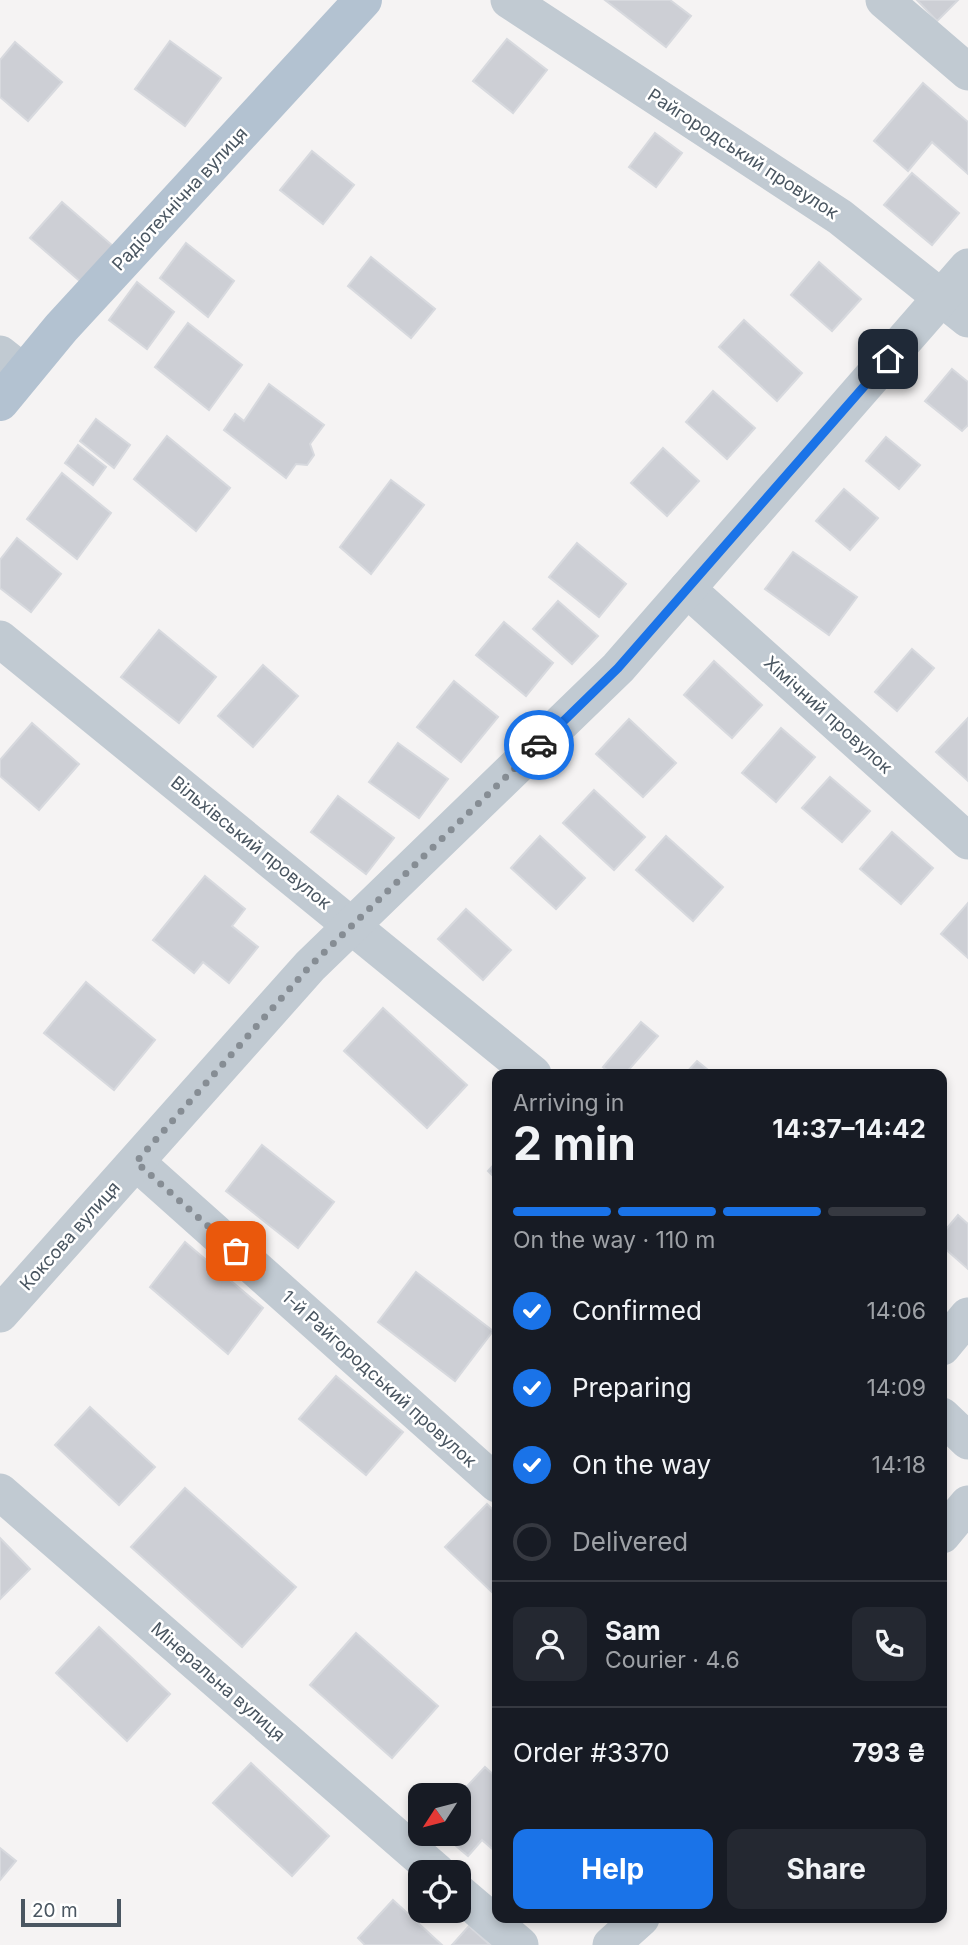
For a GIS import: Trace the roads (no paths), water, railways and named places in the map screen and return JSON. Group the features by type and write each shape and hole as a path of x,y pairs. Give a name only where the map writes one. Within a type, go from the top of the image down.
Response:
{"main road":[{"name":"Радіотехнічна вулиця","path":"0,402 12,363 61,328 363,0"}],"street":[{"name":"Райгородський провулок","path":"509,0 840,217 955,308"},
{"path":"884,0 968,72"},
{"name":"Коксова вулиця","path":"0,1314 310,966 618,668 687,589 955,308 968,267"},
{"name":"Хімічний провулок","path":"687,589 968,841"},
{"name":"Вільхівський провулок","path":"0,639 527,1069"},
{"name":"1-й Райгородський провулок","path":"136,1162 492,1480"},
{"path":"947,1341 968,1316"},
{"path":"947,1421 968,1441"},
{"name":"Мінеральна вулиця","path":"0,1492 423,1860"},
{"path":"947,1529 968,1504"},
{"path":"471,1903 492,1921"},
{"path":"494,1923 520,1945"},
{"path":"611,1945 635,1923"}]}
